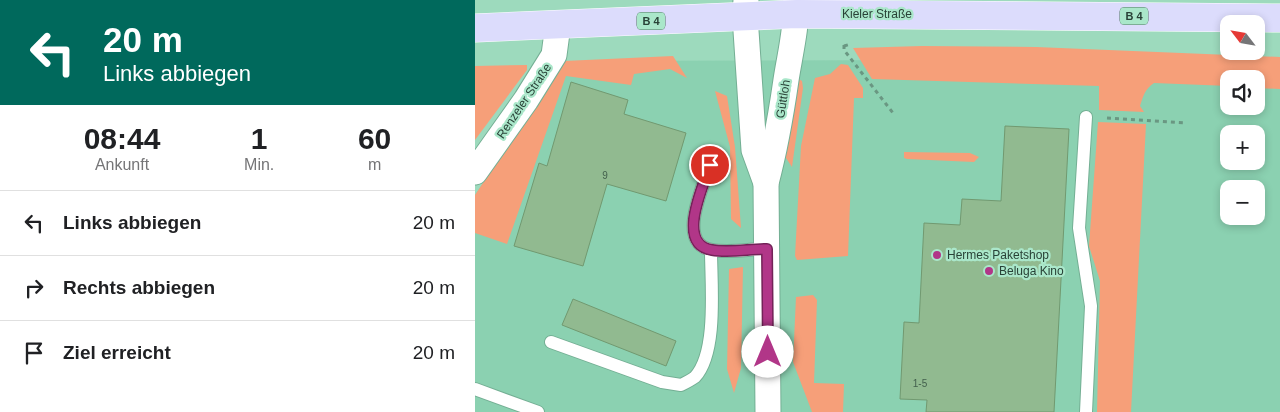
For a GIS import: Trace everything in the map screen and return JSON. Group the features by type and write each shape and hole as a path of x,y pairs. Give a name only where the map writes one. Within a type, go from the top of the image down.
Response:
{"main road":[{"name":"Kieler Straße","path":"475,28 558,25 745,8 797,7 1280,18"}],"street":[{"name":"Güttloh","path":"768,412 766,183 774,153 797,7"},
{"name":"Güttloh","path":"745,8 754,150 766,183"},
{"name":"Renzeler Straße","path":"475,172 526,100 554,55 558,25"}],"lane":[{"path":"1086,117 1079,228 1091,306 1086,412"},
{"path":"710,165 692,224 695,237 702,246 711,250 767,249"},
{"path":"551,342 662,382 681,386 695,377 707,354 711,321 711,250"},
{"path":"475,388 539,412"}],"path":[{"path":"844,50 893,113"},
{"path":"1086,117 1186,123"}],"shaded area":[{"path":"922,46 1036,47 1220,55 1220,60 1265,60 1265,56 1280,57 1280,89 1265,88 1265,70 1220,70 1220,86 1154,83 1146,90 1142,99 1140,106 1144,112 1099,110 1099,86 872,79 853,48"},
{"path":"673,56 687,78 670,69 634,74 631,85 566,76 507,244 475,233 475,195 564,61"},
{"path":"1280,59 1280,412 475,412 475,195 564,61"},
{"path":"841,64 848,65 863,88 863,98 854,98 848,256 797,260 795,256 801,146 815,78 830,74"},
{"path":"527,65 527,70 475,140 475,66"},
{"path":"797,78 802,81 803,88 792,167 784,155"},
{"path":"715,91 727,96 735,147 741,228 731,219 730,147"},
{"path":"1098,122 1146,124 1131,412 1097,412 1100,281 1089,246"},
{"path":"904,152 970,153 979,157 974,162 907,159 904,158"},
{"path":"743,267 741,368 734,393 727,369 729,269"},
{"path":"813,295 817,300 814,383 844,384 843,412 812,412 793,362 796,297"}],"building":[{"path":"571,82 628,100 624,114 686,133 666,201 607,184 583,266 514,246 539,163 547,166"},
{"path":"1005,126 1069,129 1054,412 926,412 927,400 900,399 904,322 919,323 924,223 960,225 962,199 1001,201"},
{"path":"573,299 676,341 666,366 562,325"}],"place":[{"name":"Hermes Paketshop","path":"937,255"},
{"name":"Beluga Kino","path":"989,271"}],"route":[{"path":"710,165 692,224 695,237 702,246 711,250 767,249 768,352"}]}
